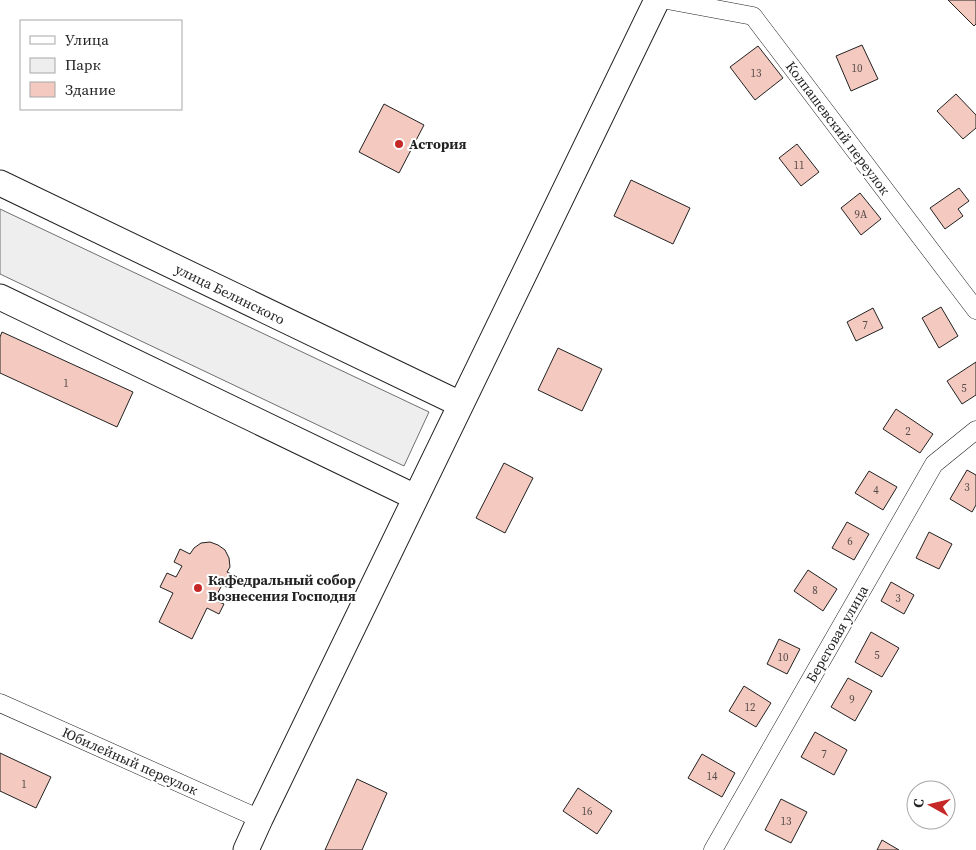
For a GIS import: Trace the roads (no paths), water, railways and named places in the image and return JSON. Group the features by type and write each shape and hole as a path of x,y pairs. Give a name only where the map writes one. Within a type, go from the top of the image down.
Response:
{"street":[{"path":"246,850 415,497 657,0"},
{"name":"Колпашевский переулок","path":"667,0 754,16 976,310"},
{"name":"улица Белинского","path":"0,183 460,404"},
{"path":"0,297 415,497"},
{"name":"Береговая улица","path":"713,850 934,464 976,430"},
{"name":"Юбилейный переулок","path":"0,704 260,819"}],"place":[{"name":"Астория","path":"399,144"},
{"name":"Кафедральный собор Вознесения Господня","path":"198,588"}]}
